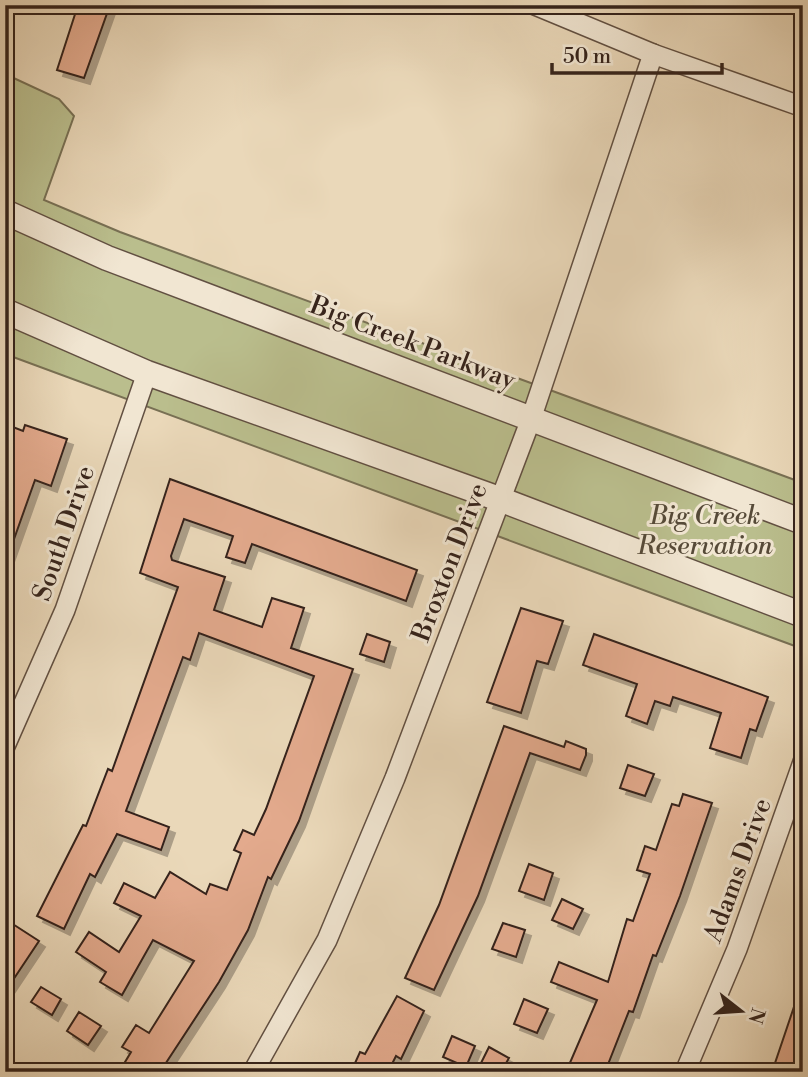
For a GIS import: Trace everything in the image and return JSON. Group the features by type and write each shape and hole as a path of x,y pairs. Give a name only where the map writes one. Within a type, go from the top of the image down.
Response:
{"street":[{"path":"535,5 653,54 803,107"},
{"name":"Broxton Drive","path":"253,1072 327,940 395,778 531,419 653,54"},
{"name":"Big Creek Parkway","path":"5,212 107,258 803,522"},
{"path":"5,311 147,373 502,500 803,615"},
{"name":"South Drive","path":"5,746 65,610 147,373"},
{"name":"Adams Drive","path":"685,1072 737,949 803,762"}],"green space":[{"name":"Big Creek Reservation","path":"5,74 59,99 74,116 44,200 120,232 803,483 803,649 5,354"}],"building":[{"path":"78,5 110,5 84,78 57,70"},
{"path":"5,424 23,431 25,425 67,439 51,486 35,480 8,556 5,555"},
{"path":"170,479 417,570 406,601 252,544 245,563 226,557 233,536 184,519 172,560 225,577 214,610 262,627 272,598 304,608 291,648 353,669 299,821 271,879 268,877 248,930 219,982 160,1072 119,1072 131,1052 122,1047 136,1025 149,1033 194,961 153,940 122,995 100,982 106,972 76,952 89,932 119,952 141,916 114,903 124,883 155,898 170,872 206,894 210,884 227,890 241,853 234,850 243,830 254,835 266,809 314,676 199,633 190,660 183,657 126,811 169,827 161,850 117,834 95,877 90,874 64,929 37,916 83,825 86,826 108,769 112,771 178,587 140,573"},
{"path":"521,608 563,621 548,664 537,661 521,713 487,702"},
{"path":"367,634 390,642 384,662 360,654"},
{"path":"594,634 768,697 756,731 750,729 741,758 710,748 721,713 673,697 670,706 655,701 647,724 626,716 637,684 583,665"},
{"path":"504,726 564,747 566,741 586,749 586,755 580,770 530,753 478,896 434,990 405,978 439,905"},
{"path":"628,765 654,774 645,796 620,788"},
{"path":"683,794 712,803 680,896 656,956 653,955 633,1012 629,1011 605,1072 566,1072 597,1000 551,982 559,962 608,982 627,919 633,921 650,874 637,870 645,846 656,850 672,804 679,806"},
{"path":"529,864 553,873 544,900 519,891"},
{"path":"562,899 583,909 573,929 552,920"},
{"path":"5,919 39,941 5,992"},
{"path":"503,923 525,930 516,957 492,949"},
{"path":"41,987 61,999 52,1015 31,1002"},
{"path":"799,992 803,992 803,1072 772,1072"},
{"path":"397,996 424,1011 401,1059 396,1056 391,1066 403,1072 351,1072 360,1052 365,1054"},
{"path":"524,999 548,1009 537,1033 514,1024"},
{"path":"79,1012 101,1026 88,1045 67,1031"},
{"path":"452,1036 475,1046 466,1067 443,1057"},
{"path":"489,1047 509,1058 501,1072 493,1072 480,1065"}]}
